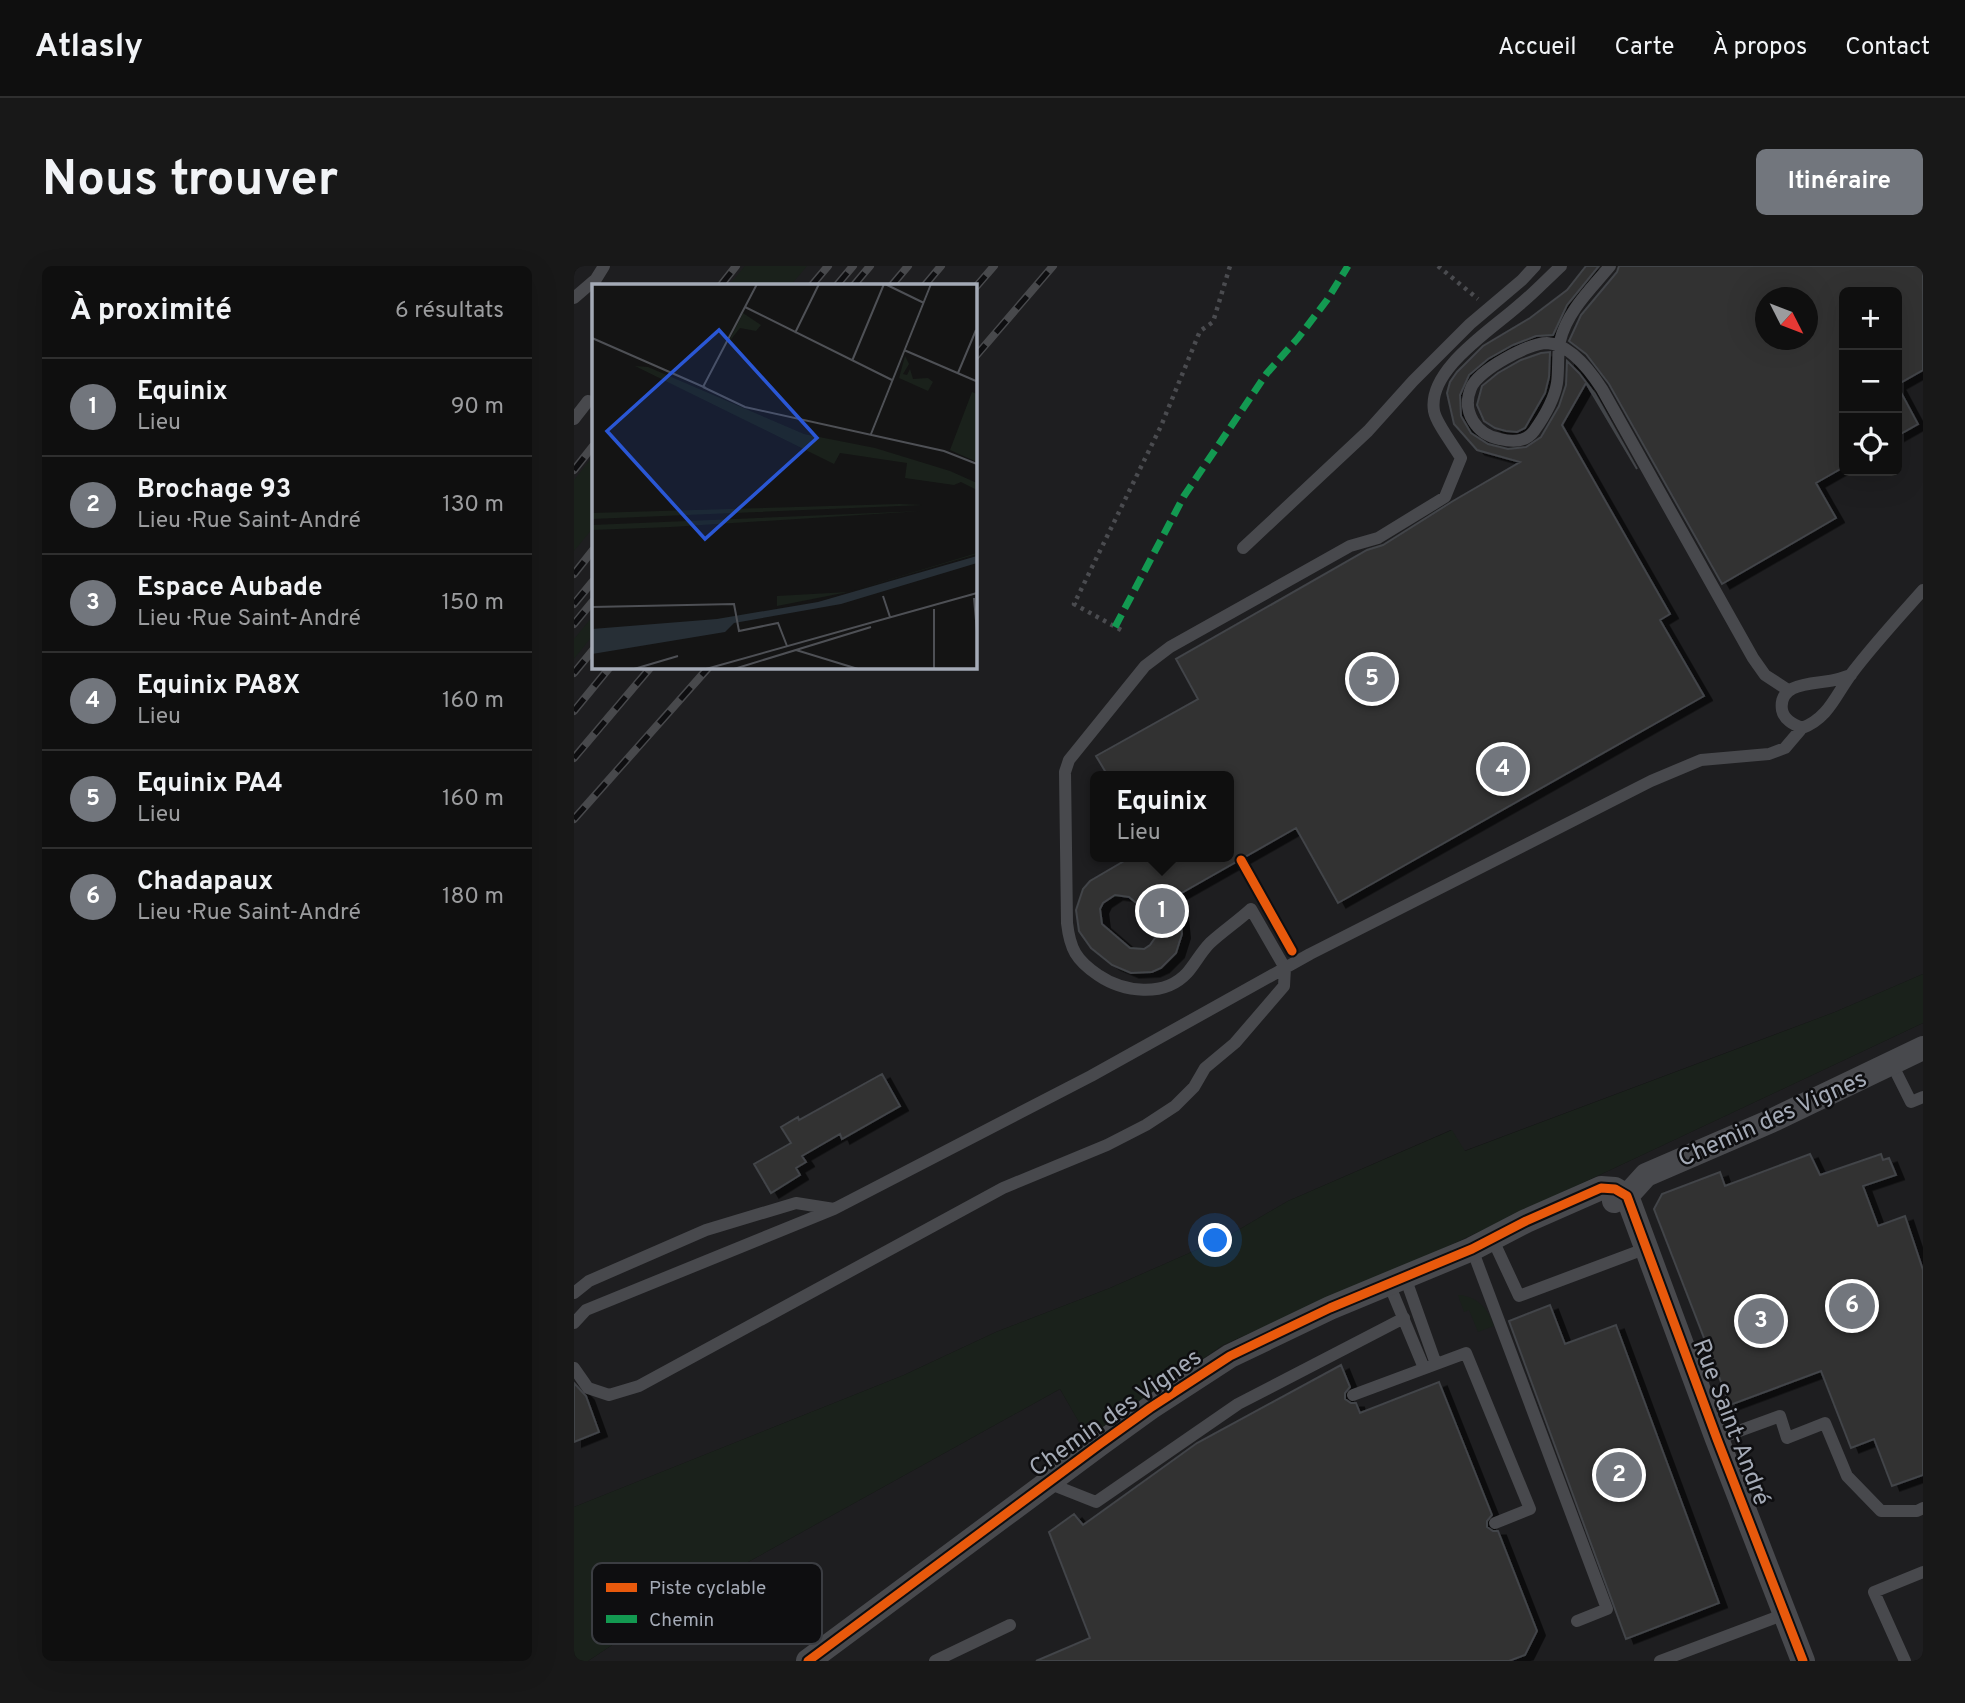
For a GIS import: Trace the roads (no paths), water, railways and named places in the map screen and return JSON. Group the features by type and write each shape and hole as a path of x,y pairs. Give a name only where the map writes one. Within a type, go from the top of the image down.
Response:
{"street":[{"name":"Chemin des Vignes","path":"808,1661 1047,1482 1150,1408 1230,1356 1331,1308 1482,1244 1510,1243 1627,1196 1646,1175 1771,1121 1923,1048"},
{"name":"Rue Saint-André","path":"1627,1196 1803,1661"}],"lane":[{"path":"574,298 596,279 604,266"},
{"path":"1243,548 1368,430 1470,324 1535,266"},
{"path":"574,1368 588,1388 609,1395 639,1386 1003,1188 1107,1145 1146,1125 1175,1106 1194,1087 1205,1069 1259,1017 1284,985 1285,968 1251,909 1209,944 1185,976 1162,988 1128,990 1111,985 1091,971 1074,954 1067,923 1065,772 1069,761 1145,666 1170,648 1350,546 1378,538 1445,497 1461,458 1434,412 1436,387 1452,364 1479,338 1562,266"},
{"path":"1610,266 1571,313 1560,340 1559,351 1556,386 1546,413 1531,435 1514,442 1489,437 1474,425 1468,410 1471,388 1482,372 1527,348 1548,343 1559,348 1571,353 1589,369 1602,390 1765,675 1788,690"},
{"path":"574,419 588,401"},
{"path":"574,1322 586,1310 834,1209 1091,1076 1285,968 1651,780 1701,760 1769,754 1785,748 1802,727 1815,723 1824,714 1838,698 1851,675 1921,596"},
{"path":"1802,727 1790,722 1782,713 1782,701 1788,690 1799,685 1834,681 1851,675"},
{"path":"1892,1064 1910,1102 1923,1097"},
{"path":"574,1293 589,1281 705,1230 796,1203 834,1209"},
{"path":"1482,1244 1519,1296 1647,1248"},
{"path":"1482,1244 1607,1609 1577,1621"},
{"path":"1397,1280 1404,1318 1430,1366"},
{"path":"1397,1280 1430,1366"},
{"path":"1047,1482 1096,1502 1238,1404 1404,1318"},
{"path":"1353,1395 1466,1353 1530,1508 1495,1523"},
{"path":"1717,1439 1780,1416 1787,1438 1825,1423 1847,1476 1881,1511 1917,1511 1923,1508"},
{"path":"1905,1661 1874,1592 1923,1572"},
{"path":"1660,1661 1785,1614"},
{"path":"935,1661 1010,1625"}],"railway":[{"path":"722,284 736,266"},
{"path":"813,284 828,266"},
{"path":"838,284 853,266"},
{"path":"855,284 870,266"},
{"path":"893,284 908,266"},
{"path":"926,284 941,266"},
{"path":"976,287 994,266"},
{"path":"976,356 1053,266"},
{"path":"574,470 592,447"},
{"path":"574,574 592,551"},
{"path":"574,604 592,582"},
{"path":"574,624 592,602"},
{"path":"574,673 592,651"},
{"path":"574,711 609,668"},
{"path":"574,758 650,668"},
{"path":"574,819 708,668"}],"place":[{"name":"Equinix PA4","path":"1372,679"},
{"name":"Equinix PA8X","path":"1503,769"},
{"name":"Equinix","path":"1162,911"},
{"name":"Chadapaux","path":"1852,1306"},
{"name":"Espace Aubade","path":"1761,1321"},
{"name":"Brochage 93","path":"1619,1475"}]}
